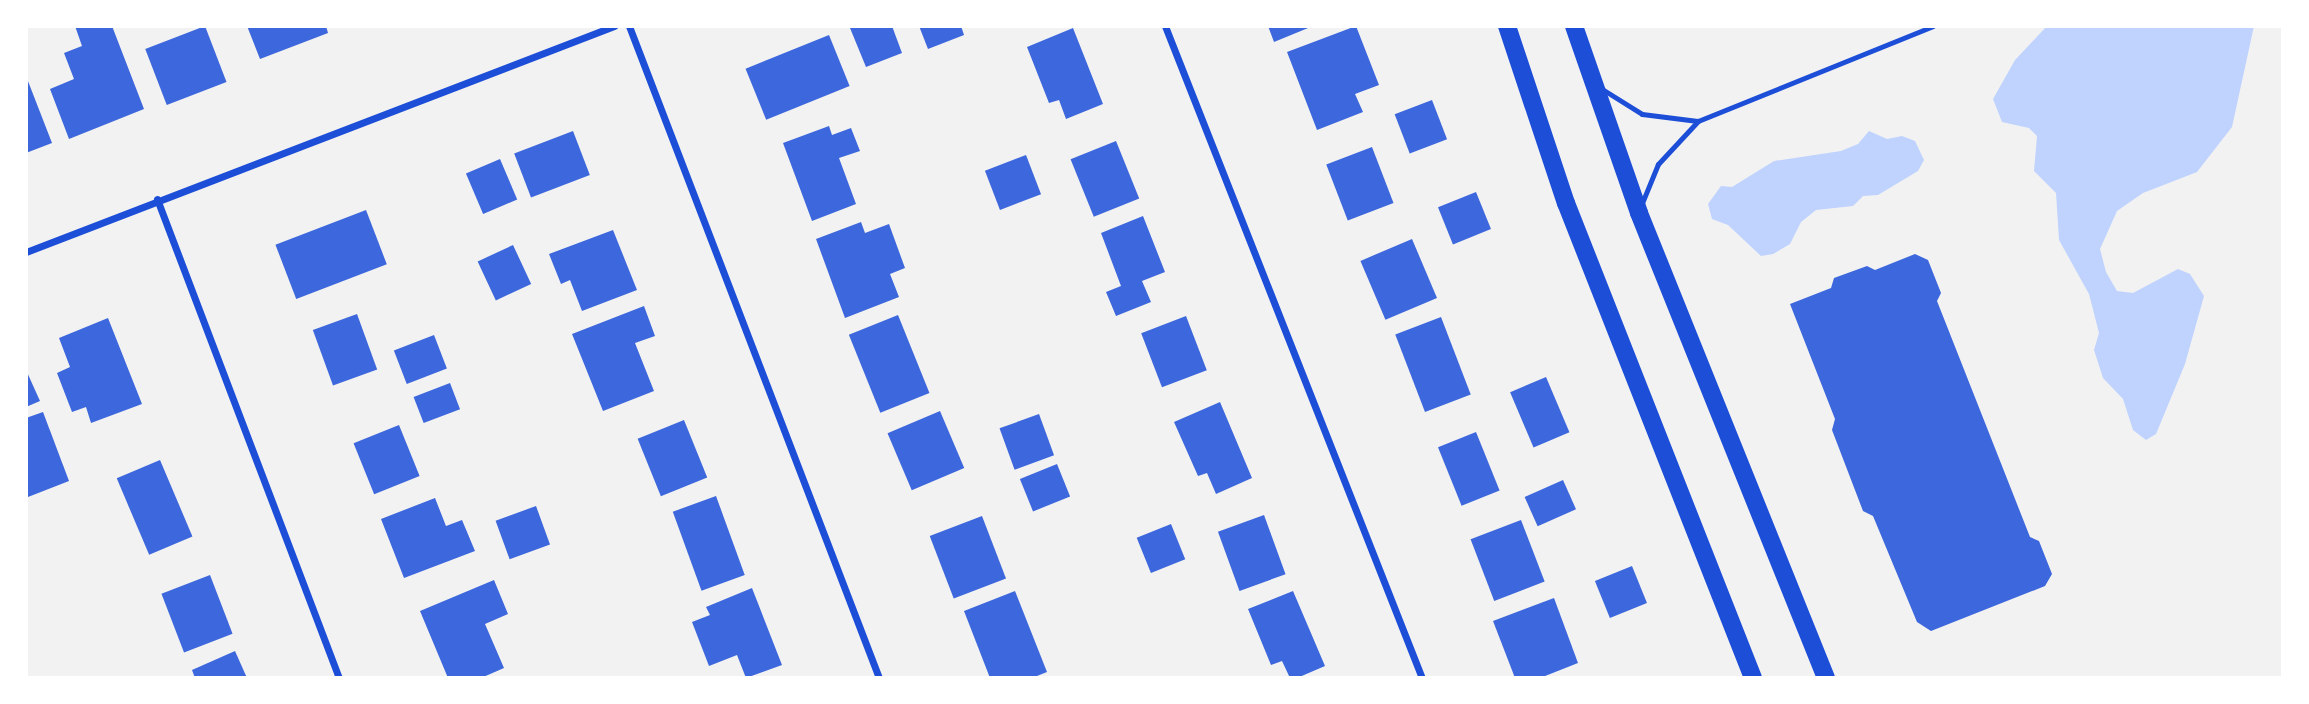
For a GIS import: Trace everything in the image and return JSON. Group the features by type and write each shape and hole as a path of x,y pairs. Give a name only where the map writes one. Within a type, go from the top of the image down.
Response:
{"main road":[{"path":"1507,26 1566,203 1753,678"},
{"path":"1574,26 1639,212 1826,678"}],"street":[{"path":"26,252 157,199 614,26"},
{"path":"629,26 878,678"},
{"path":"1165,26 1422,678"},
{"path":"157,199 340,678"}],"lane":[{"path":"1639,212 1658,164 1698,121 1933,26"},
{"path":"1592,83 1642,114 1698,121"}],"water":[{"path":"2047,26 2254,26 2232,127 2197,172 2143,193 2117,211 2100,249 2106,272 2117,291 2133,293 2178,269 2190,274 2204,296 2185,364 2156,434 2146,440 2133,430 2123,399 2103,378 2094,350 2099,333 2089,294 2059,240 2056,193 2034,171 2037,136 2029,128 2002,122 1993,99 2015,60"},
{"path":"1869,131 1887,139 1902,136 1915,141 1924,160 1918,171 1878,195 1863,196 1853,206 1816,210 1801,222 1790,244 1773,254 1761,256 1728,225 1712,219 1708,204 1721,186 1732,187 1774,161 1841,151 1858,144"}],"building":[{"path":"75,26 112,26 144,109 69,139 50,89 74,79 64,53 82,46"},
{"path":"205,26 227,82 167,105 145,49"},
{"path":"247,26 326,26 328,33 260,59"},
{"path":"892,26 902,53 866,67 850,28"},
{"path":"919,26 961,26 964,35 928,49"},
{"path":"1268,26 1313,26 1274,42"},
{"path":"1356,26 1379,85 1355,94 1363,112 1317,130 1287,52"},
{"path":"1073,28 1103,104 1066,119 1059,100 1049,103 1027,47"},
{"path":"829,35 850,86 766,120 746,69"},
{"path":"26,76 52,143 26,153"},
{"path":"1432,100 1447,139 1410,154 1395,114"},
{"path":"829,126 832,135 851,128 860,151 839,158 856,204 812,221 783,143"},
{"path":"573,131 590,175 531,197 514,154"},
{"path":"1116,141 1139,198 1094,217 1071,159"},
{"path":"1372,147 1394,203 1348,221 1326,165"},
{"path":"1026,155 1041,194 1000,210 985,171"},
{"path":"500,159 517,200 483,214 466,173"},
{"path":"1476,192 1491,229 1453,244 1438,207"},
{"path":"366,210 387,264 296,299 275,245"},
{"path":"1143,216 1165,272 1142,281 1151,302 1116,316 1106,292 1121,286 1101,233"},
{"path":"861,222 865,233 889,224 905,268 890,274 899,297 845,318 816,239"},
{"path":"613,230 637,290 582,311 570,280 561,284 549,254"},
{"path":"1412,239 1437,298 1385,320 1360,261"},
{"path":"513,245 531,284 496,300 478,261"},
{"path":"1915,254 1928,260 1941,293 1937,301 2030,537 2039,541 2052,574 2045,586 1931,631 1917,622 1873,516 1863,511 1832,430 1835,419 1790,304 1831,288 1834,278 1867,266 1875,270"},
{"path":"644,306 655,336 635,343 654,391 603,411 572,334"},
{"path":"357,314 377,369 333,386 313,330"},
{"path":"898,315 929,393 880,413 849,335"},
{"path":"1186,316 1207,370 1162,387 1141,333"},
{"path":"1441,317 1471,394 1425,412 1395,335"},
{"path":"108,318 142,404 91,423 86,407 72,412 57,373 70,367 59,338"},
{"path":"434,335 447,369 407,384 394,350"},
{"path":"26,370 40,401 26,407"},
{"path":"1546,377 1569,432 1534,447 1510,392"},
{"path":"450,383 460,409 424,423 414,397"},
{"path":"1220,402 1252,478 1216,494 1207,473 1198,476 1174,422"},
{"path":"940,411 964,468 912,490 888,433"},
{"path":"43,412 69,481 28,497 26,418"},
{"path":"1039,414 1054,455 1015,470 1000,428"},
{"path":"684,420 707,477 661,496 638,439"},
{"path":"399,425 420,476 374,494 354,443"},
{"path":"1476,432 1500,490 1462,506 1438,447"},
{"path":"160,460 192,536 149,555 117,478"},
{"path":"1057,464 1070,496 1033,511 1020,479"},
{"path":"1563,480 1576,509 1538,526 1525,497"},
{"path":"716,496 745,575 702,591 673,512"},
{"path":"435,498 446,526 462,520 475,551 404,578 381,519"},
{"path":"536,506 550,545 510,559 496,521"},
{"path":"1264,515 1286,574 1240,591 1218,532"},
{"path":"982,516 1006,579 954,599 930,536"},
{"path":"1521,520 1545,582 1494,601 1471,539"},
{"path":"1171,524 1185,559 1151,573 1137,538"},
{"path":"1632,566 1647,603 1610,618 1595,581"},
{"path":"210,575 233,634 184,652 161,594"},
{"path":"494,580 508,614 485,624 504,668 481,678 448,678 420,611"},
{"path":"752,588 782,665 746,678 737,655 709,666 692,622 710,615 706,607"},
{"path":"1015,591 1047,672 1032,678 990,678 964,611"},
{"path":"1293,591 1325,666 1297,678 1290,678 1282,661 1271,665 1248,609"},
{"path":"1554,598 1578,663 1540,678 1515,678 1493,621"},
{"path":"235,651 247,678 195,678 192,670"}]}
